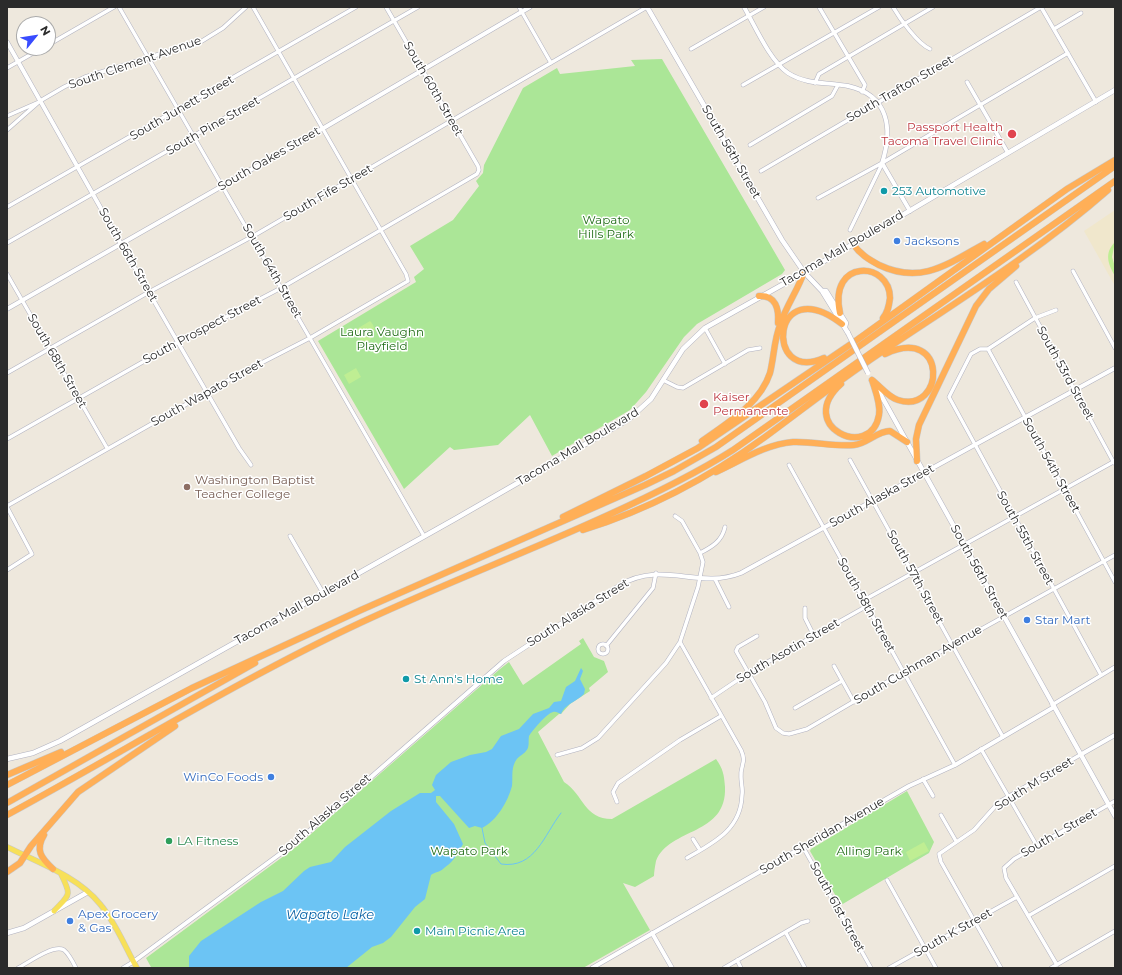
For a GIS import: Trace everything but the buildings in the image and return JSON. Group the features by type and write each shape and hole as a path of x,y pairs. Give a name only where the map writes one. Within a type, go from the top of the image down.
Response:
{"highway":[{"path":"843,325 819,310 802,310 792,315 785,322 782,332 783,341 790,355 802,362 822,359 845,347 1067,189 1115,160"},
{"path":"7,785 192,688 469,562 649,483 704,455 1115,166"},
{"path":"917,461 916,439 919,425 976,306 989,289 1115,183"},
{"path":"7,815 288,658 364,621 560,537 663,490 709,465 1115,183"},
{"path":"853,244 862,255 882,266 904,273 920,274 942,267 1008,230"},
{"path":"872,380 879,406 879,415 876,424 868,433 861,436 850,437 838,433 832,428 827,418 827,402 838,386 866,362 975,291 1051,236"},
{"path":"840,313 838,291 847,277 857,272 867,271 876,274 883,280 889,295 887,313 854,342"},
{"path":"774,344 783,316 801,283 804,272"},
{"path":"654,472 726,424 756,398 766,384 778,320 777,306 774,300 768,296 759,296"},
{"path":"469,562 654,472 698,448 845,347"},
{"path":"866,362 897,349 913,348 920,350 928,357 934,372 933,382 928,391 919,398 909,401 895,399 872,380"},
{"path":"694,482 764,437 860,367"},
{"path":"560,537 611,521 766,449 785,443 809,442 854,445 864,442 882,432 890,431 907,442"},
{"path":"7,803 232,675 317,631"},
{"path":"7,872 20,863 68,801 85,786 212,700"},
{"path":"7,775 104,733"},
{"path":"51,822 39,848 42,857 53,869"}],"main road":[{"name":"South 56th Street","path":"647,7 779,235 804,272 822,291 848,333 868,373 1115,816"},
{"name":"Tacoma Mall Boulevard","path":"7,759 33,753 56,743 424,536 628,419 649,401 683,349 705,328 910,211 1115,90"},
{"name":"South 56th Street","path":"822,291 826,291 840,313 846,323 843,325"},
{"path":"7,847 53,869 88,892 107,914 137,968"},
{"path":"54,911 68,893 68,888 60,874"},
{"path":"7,932 24,928 88,892"}],"street":[{"path":"56,40 114,7"},
{"name":"South 64th Street","path":"119,7 424,536"},
{"name":"South Clement Avenue","path":"7,130 40,101 52,93 85,77 148,59 208,38 223,28 246,7"},
{"path":"252,7 381,231"},
{"name":"South Junett Street","path":"7,207 356,7"},
{"name":"South 60th Street","path":"386,7 478,166 479,171"},
{"name":"South Pine Street","path":"7,243 294,80 418,7"},
{"path":"519,7 551,63"},
{"name":"South Oakes Street","path":"7,309 530,7"},
{"name":"South Fife Street","path":"7,373 149,292 252,237 647,7"},
{"path":"744,7 779,64 787,72 798,78 815,83 838,85 862,92 876,102 884,113 888,130 887,146 882,163 850,230"},
{"path":"691,49 764,7"},
{"path":"819,7 866,85 862,92"},
{"path":"744,85 879,7"},
{"path":"893,7 904,24 924,45 930,49"},
{"path":"815,83 819,74 933,7"},
{"path":"1041,7 1096,102"},
{"name":"South Trafton Street","path":"761,172 876,102 1041,7"},
{"path":"1054,29 1081,13"},
{"name":"South 66th Street","path":"7,42 121,244 207,393 251,465"},
{"path":"818,198 882,163 1068,53"},
{"path":"7,68 28,56"},
{"path":"967,82 1008,153"},
{"path":"750,145 832,96 838,85"},
{"name":"South Clement Avenue","path":"7,116 40,101"},
{"path":"882,163 910,211"},
{"name":"South Prospect Street","path":"7,439 178,342 281,288 381,231 474,176 479,171"},
{"name":"South Wapato Street","path":"7,507 107,448 310,338 408,281 406,274 381,231"},
{"path":"1073,271 1115,348"},
{"name":"South 68th Street","path":"7,274 107,448"},
{"name":"South 53rd Street","path":"1016,282 1115,462"},
{"path":"988,349 1035,318 1056,310"},
{"path":"705,328 725,364"},
{"path":"663,380 676,387 683,388 752,348 760,348"},
{"name":"South 55th Street","path":"988,349 980,348 970,354 950,394 950,401 1101,675"},
{"name":"South 54th Street","path":"988,349 1115,582"},
{"name":"South Alaska Street","path":"123,968 299,840 504,661 620,585 634,578 656,573 700,579 716,579 732,576 746,570 1115,368"},
{"name":"South 57th Street","path":"850,460 1003,737"},
{"path":"864,600 1115,462"},
{"name":"South 58th Street","path":"789,465 956,765"},
{"path":"7,507 32,554 7,570"},
{"path":"557,755 577,750 594,741 660,670 672,656 680,642 700,579 703,563 700,553 681,520 675,516"},
{"path":"700,553 712,547 722,537 725,528"},
{"path":"290,536 323,593"},
{"name":"South Cushman Avenue","path":"748,673 766,706 772,723 782,733 791,734 804,730 1003,616 1115,555"},
{"path":"606,646 653,588 656,573"},
{"path":"716,579 729,607"},
{"name":"South Asotin Street","path":"711,698 748,673 867,606"},
{"path":"805,608 805,618 814,636"},
{"path":"748,673 736,649 757,636"},
{"path":"680,642 741,750 744,762 740,774 742,795 734,824 723,836 687,858"},
{"path":"834,666 854,702"},
{"name":"South Sheridan Avenue","path":"592,968 923,779 956,765 1115,667"},
{"path":"795,708 842,681"},
{"path":"617,802 613,792 615,787 622,781 684,737 721,716"},
{"name":"South M Street","path":"975,921 941,862 939,854 974,830 993,807 1115,735"},
{"path":"982,749 1036,846"},
{"path":"923,779 933,796"},
{"name":"South L Street","path":"1017,897 1005,876 1005,866 1036,846 1115,801"},
{"path":"941,815 956,841"},
{"path":"693,839 700,850"},
{"name":"South 61st Street","path":"803,847 871,968"},
{"path":"1028,916 1115,866"},
{"path":"887,880 936,968"},
{"path":"1017,897 1057,965"},
{"name":"South K Street","path":"889,968 1017,897"},
{"path":"724,968 803,922 808,921"},
{"path":"975,921 1000,968"},
{"path":"1051,968 1115,931"},
{"path":"786,932 805,968"},
{"path":"652,934 672,968"},
{"path":"18,968 51,950 60,948 67,953 76,968"},
{"path":"737,960 741,968"}],"shaded area":[{"path":"1115,210 1115,286 1084,231"}],"green space":[{"name":"Wapato Hills Park","path":"662,59 785,270 782,274 697,324 684,337 646,392 630,410 552,456 530,415 498,445 454,450 450,447 404,489 318,341 416,282 414,277 424,269 410,246 453,220 479,186 476,181 483,173 484,165 523,88 557,68 560,74 635,66 631,60"},
{"path":"1115,242 1112,257 1115,267 1115,276 1110,267 1108,254"},
{"path":"370,321 374,327 374,334 370,340 363,344 355,330"},
{"path":"356,368 361,377 349,384 344,375"},
{"name":"Wapato Park","path":"583,638 594,657 604,661 608,672 589,688 590,691 570,704 561,714 559,714 538,732 564,782 571,787 590,811 603,818 612,819 716,759 724,775 725,787 723,803 717,814 708,823 673,842 663,850 656,861 654,876 635,887 623,883 650,930 583,968 149,968 151,967 146,958 296,847 509,662 523,685 581,644 579,641"},
{"name":"Alling Park","path":"907,791 934,842 929,853 841,905 810,851 811,849"},
{"path":"924,842 929,851 910,861 906,852"}],"water":[{"name":"Wapato Lake","path":"581,668 583,671 580,679 585,689 584,694 568,705 561,714 554,712 547,715 529,736 527,749 515,762 512,786 508,798 497,816 492,821 482,828 475,826 469,828 440,796 436,796 436,802 454,824 463,844 455,858 450,863 442,870 431,875 425,899 415,907 391,937 383,943 372,947 346,968 189,968 189,956 201,941 261,902 283,891 310,867 331,862 345,847 391,811 420,793 431,793 435,790 432,785 436,775 451,762 492,749 501,736 519,729 533,714 549,708 554,702 561,701 566,687 575,681"}],"waterway":[{"path":"482,828 485,843 501,864 513,864 522,861 537,849 561,813"}],"place":[{"name":"Passport Health Tacoma Travel Clinic","path":"1012,134"},
{"name":"253 Automotive","path":"884,191"},
{"name":"Jacksons","path":"897,241"},
{"name":"Kaiser Permanente","path":"704,404"},
{"name":"Washington Baptist Teacher College","path":"187,487"},
{"name":"Star Mart","path":"1027,620"},
{"name":"St Ann's Home","path":"406,679"},
{"name":"WinCo Foods","path":"271,777"},
{"name":"LA Fitness","path":"169,841"},
{"name":"Apex Grocery & Gas","path":"70,921"},
{"name":"Main Picnic Area","path":"417,931"}],"park label":[{"name":"Laura Vaughn Playfield","path":"382,339"}]}
